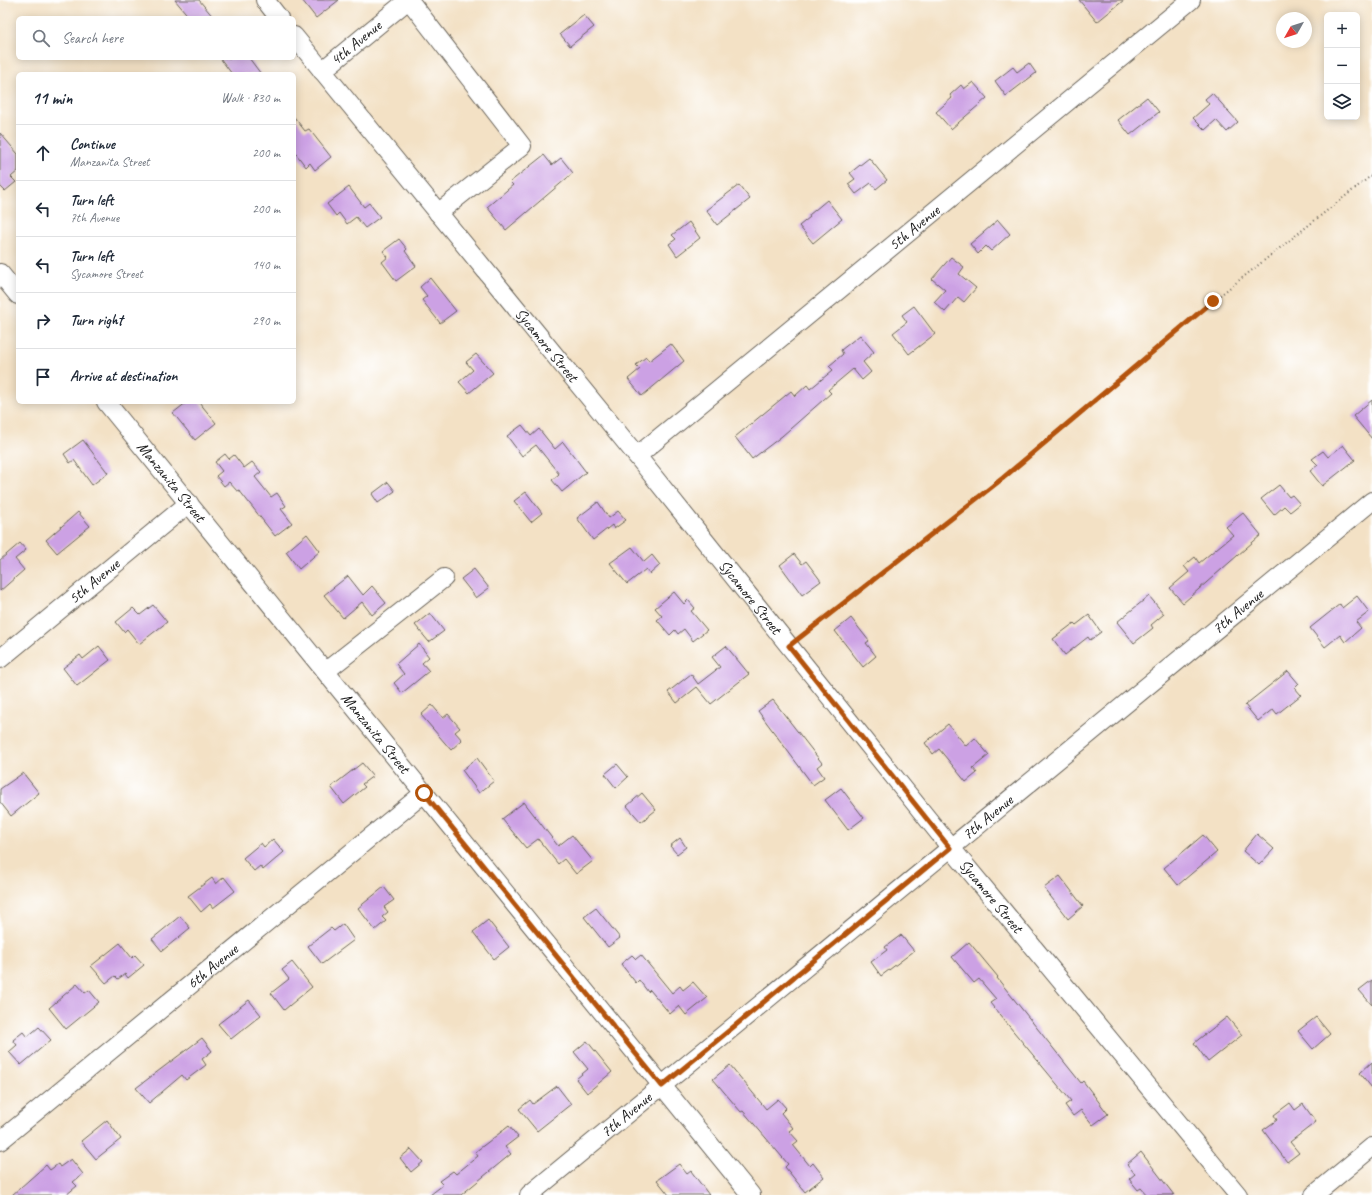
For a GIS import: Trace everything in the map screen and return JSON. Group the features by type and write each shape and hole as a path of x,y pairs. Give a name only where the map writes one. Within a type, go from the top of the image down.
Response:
{"street":[{"path":"265,0 277,16"},
{"path":"409,0 522,146 438,213"},
{"name":"4th Avenue","path":"322,71 409,0"},
{"name":"5th Avenue","path":"637,456 1191,0"},
{"name":"Sycamore Street","path":"296,38 637,456 950,848 1238,1195"},
{"path":"0,273 16,293"},
{"name":"Manzanita Street","path":"108,404 751,1195"},
{"name":"7th Avenue","path":"529,1195 1372,502"},
{"name":"5th Avenue","path":"0,659 189,503"},
{"path":"326,671 444,578"},
{"name":"6th Avenue","path":"0,1141 424,793"},
{"path":"1314,1195 1372,1148"}],"path":[{"path":"789,646 1003,478 1213,301 1372,175"}],"building":[{"path":"175,0 199,0 212,16 188,16"},
{"path":"302,0 339,0 316,18"},
{"path":"1079,0 1124,0 1097,22"},
{"path":"584,15 594,27 570,46 560,34"},
{"path":"222,60 250,60 260,72 230,72"},
{"path":"1029,63 1036,73 1006,96 995,81 1013,67 1017,72"},
{"path":"973,82 987,98 951,129 936,112 952,98 950,95 961,85 964,89"},
{"path":"1212,93 1238,122 1227,132 1216,120 1205,130 1193,118 1209,104 1205,99"},
{"path":"1147,97 1159,112 1130,135 1118,120"},
{"path":"296,120 305,131 309,129 331,157 315,170 310,163 306,167 296,154"},
{"path":"0,133 16,152 16,173 11,177 16,182 5,191 0,186"},
{"path":"544,155 552,165 561,158 573,173 506,230 487,207 513,185 510,182"},
{"path":"869,158 887,180 876,189 871,183 856,194 848,184 855,179 850,173"},
{"path":"739,185 750,199 717,225 706,210"},
{"path":"349,187 364,207 369,203 380,217 365,228 356,217 347,224 339,213 336,216 327,204"},
{"path":"827,200 842,219 813,243 799,226 810,217 809,215"},
{"path":"998,220 1010,234 991,251 986,246 978,254 970,244"},
{"path":"689,222 700,238 677,256 669,244 676,239 672,235"},
{"path":"399,239 407,249 405,251 416,266 396,281 382,262 388,257 383,251"},
{"path":"951,257 964,267 959,274 976,288 964,302 958,297 945,312 934,302 945,290 932,279"},
{"path":"430,278 456,311 440,323 422,300 427,296 420,287"},
{"path":"914,306 935,334 909,354 893,333 907,322 902,315"},
{"path":"860,335 874,352 863,362 871,372 862,380 853,369 828,390 831,393 782,436 752,459 735,437 791,391 795,396 807,385 810,389 833,370 829,366 843,354 841,350"},
{"path":"671,344 684,361 642,396 628,379 640,369 636,365 646,357 649,361"},
{"path":"476,354 493,373 469,393 459,382 473,370 466,362"},
{"path":"1372,400 1372,439 1353,416"},
{"path":"184,404 201,404 216,423 195,440 173,413"},
{"path":"522,425 531,436 539,429 555,449 563,442 586,472 562,492 552,480 559,474 536,445 522,456 507,436"},
{"path":"83,440 108,473 92,485 74,460 70,463 64,454"},
{"path":"1343,445 1355,460 1322,486 1310,471 1318,465 1312,459 1323,451 1328,457"},
{"path":"225,454 229,459 234,455 244,468 252,462 261,472 255,477 271,497 277,493 286,506 281,509 292,523 275,536 239,490 237,491 229,482 224,486 216,476 222,471 215,462"},
{"path":"388,482 395,491 378,503 372,494"},
{"path":"1279,485 1289,497 1292,495 1300,504 1290,512 1284,506 1274,515 1261,499"},
{"path":"526,492 542,513 531,522 514,501"},
{"path":"598,502 609,518 618,511 626,520 614,529 612,525 593,540 577,518"},
{"path":"78,512 90,526 57,553 46,540"},
{"path":"1243,513 1261,535 1183,603 1170,588 1189,572 1184,566 1195,557 1199,563 1233,535 1226,527"},
{"path":"307,534 320,551 299,569 286,552"},
{"path":"20,543 26,550 15,559 24,570 0,591 0,560"},
{"path":"632,547 644,562 652,555 660,565 650,574 646,569 627,584 610,563"},
{"path":"794,554 802,564 806,561 821,581 802,595 780,565"},
{"path":"474,569 489,588 476,598 461,579"},
{"path":"348,576 363,595 372,586 386,603 372,615 362,602 343,618 324,595"},
{"path":"674,592 684,604 688,600 695,608 691,611 707,630 693,641 684,629 678,634 675,630 670,635 657,620 662,616 655,608"},
{"path":"1149,596 1164,614 1151,625 1153,628 1134,643 1117,622"},
{"path":"1357,596 1369,612 1356,622 1361,628 1345,642 1340,635 1325,647 1310,628 1340,604 1342,608"},
{"path":"153,605 167,622 139,644 127,629 124,632 116,622 133,608 140,615"},
{"path":"430,613 444,631 429,642 415,625"},
{"path":"1089,615 1101,632 1090,640 1088,637 1065,655 1053,639 1074,623 1076,625"},
{"path":"851,618 869,641 866,643 876,656 863,667 835,631"},
{"path":"419,644 429,657 422,663 429,671 402,693 394,683 404,674 396,664"},
{"path":"99,646 110,660 77,686 63,668 80,655 83,659"},
{"path":"726,646 749,674 711,704 697,687 677,703 668,692 691,674 698,684 720,667 712,657"},
{"path":"1288,671 1299,684 1295,688 1301,695 1277,714 1273,709 1258,721 1245,705"},
{"path":"773,700 822,763 817,767 824,777 813,785 758,711"},
{"path":"432,705 443,718 448,714 460,728 455,732 462,740 451,750 421,715"},
{"path":"948,724 966,746 975,738 989,755 973,768 977,773 966,782 939,749 933,754 925,743"},
{"path":"477,758 494,781 479,793 462,770"},
{"path":"362,763 373,776 362,784 365,787 344,804 331,787"},
{"path":"617,764 628,777 616,788 605,774"},
{"path":"23,773 39,793 11,816 0,802 0,789"},
{"path":"841,788 864,818 848,830 825,800"},
{"path":"642,793 656,810 641,822 627,806"},
{"path":"524,802 558,846 572,835 593,861 576,874 564,859 558,864 538,839 526,848 502,819"},
{"path":"1257,834 1274,849 1259,865 1243,851"},
{"path":"1203,835 1217,852 1178,885 1164,868"},
{"path":"680,838 686,847 677,854 670,846"},
{"path":"273,839 284,852 263,870 260,866 254,871 243,858 261,843 264,847"},
{"path":"1060,876 1083,906 1068,919 1044,888"},
{"path":"224,877 235,891 213,908 210,904 201,912 188,896 212,878 216,884"},
{"path":"384,887 394,900 384,907 388,912 382,917 386,921 375,930 358,908"},
{"path":"596,908 620,938 608,947 584,917"},
{"path":"180,916 190,928 162,951 152,939"},
{"path":"488,920 509,947 494,959 473,932"},
{"path":"343,924 354,940 322,964 308,946 331,928 334,931"},
{"path":"901,935 914,951 881,976 871,962 887,950 885,947"},
{"path":"969,942 1081,1083 1083,1081 1108,1114 1093,1125 1081,1110 1073,1116 1065,1105 1071,1101 990,1003 996,999 979,979 974,983 952,957"},
{"path":"120,943 132,958 135,955 144,965 128,978 125,974 118,979 115,976 106,983 91,966"},
{"path":"632,955 636,959 641,955 672,993 680,986 683,990 693,982 707,998 686,1015 679,1006 670,1014 650,990 648,992 639,980 636,983 621,964"},
{"path":"292,962 312,987 284,1010 271,993 289,979 282,970"},
{"path":"1372,980 1372,1005 1359,990"},
{"path":"77,984 85,993 89,990 99,1002 66,1029 49,1008"},
{"path":"249,1000 261,1015 231,1039 218,1024"},
{"path":"1227,1017 1242,1035 1208,1062 1194,1043"},
{"path":"1316,1017 1330,1034 1313,1049 1298,1031"},
{"path":"39,1027 51,1040 21,1065 9,1052 17,1045 13,1040 23,1032 27,1037"},
{"path":"202,1038 212,1051 202,1059 206,1065 186,1080 182,1075 149,1103 136,1088"},
{"path":"587,1041 612,1072 587,1093 576,1079 588,1069 574,1052"},
{"path":"1372,1062 1372,1088 1360,1073"},
{"path":"730,1065 766,1109 778,1099 786,1108 781,1113 793,1128 789,1131 798,1141 793,1145 810,1166 813,1163 824,1177 805,1192 785,1167 788,1164 743,1111 741,1112 713,1079"},
{"path":"557,1086 571,1104 537,1131 519,1109 530,1100 533,1104"},
{"path":"1290,1103 1295,1110 1303,1104 1316,1122 1290,1142 1299,1153 1287,1162 1263,1130 1277,1120 1274,1115"},
{"path":"107,1120 121,1139 96,1159 81,1141"},
{"path":"509,1126 518,1137 505,1147 511,1154 461,1195 430,1195 443,1185 439,1181 453,1171 456,1174 478,1156 475,1152"},
{"path":"411,1149 423,1162 411,1172 400,1158"},
{"path":"1141,1152 1174,1195 1147,1195 1141,1188 1138,1190 1129,1179 1135,1174 1127,1164"},
{"path":"71,1159 83,1174 73,1182 77,1186 66,1195 12,1195 46,1165 50,1170 58,1164 60,1167"},
{"path":"679,1164 687,1174 691,1171 709,1195 669,1195 657,1180"}],"route":[{"path":"424,793 662,1086 950,848 789,646 1003,478 1213,301"}]}
